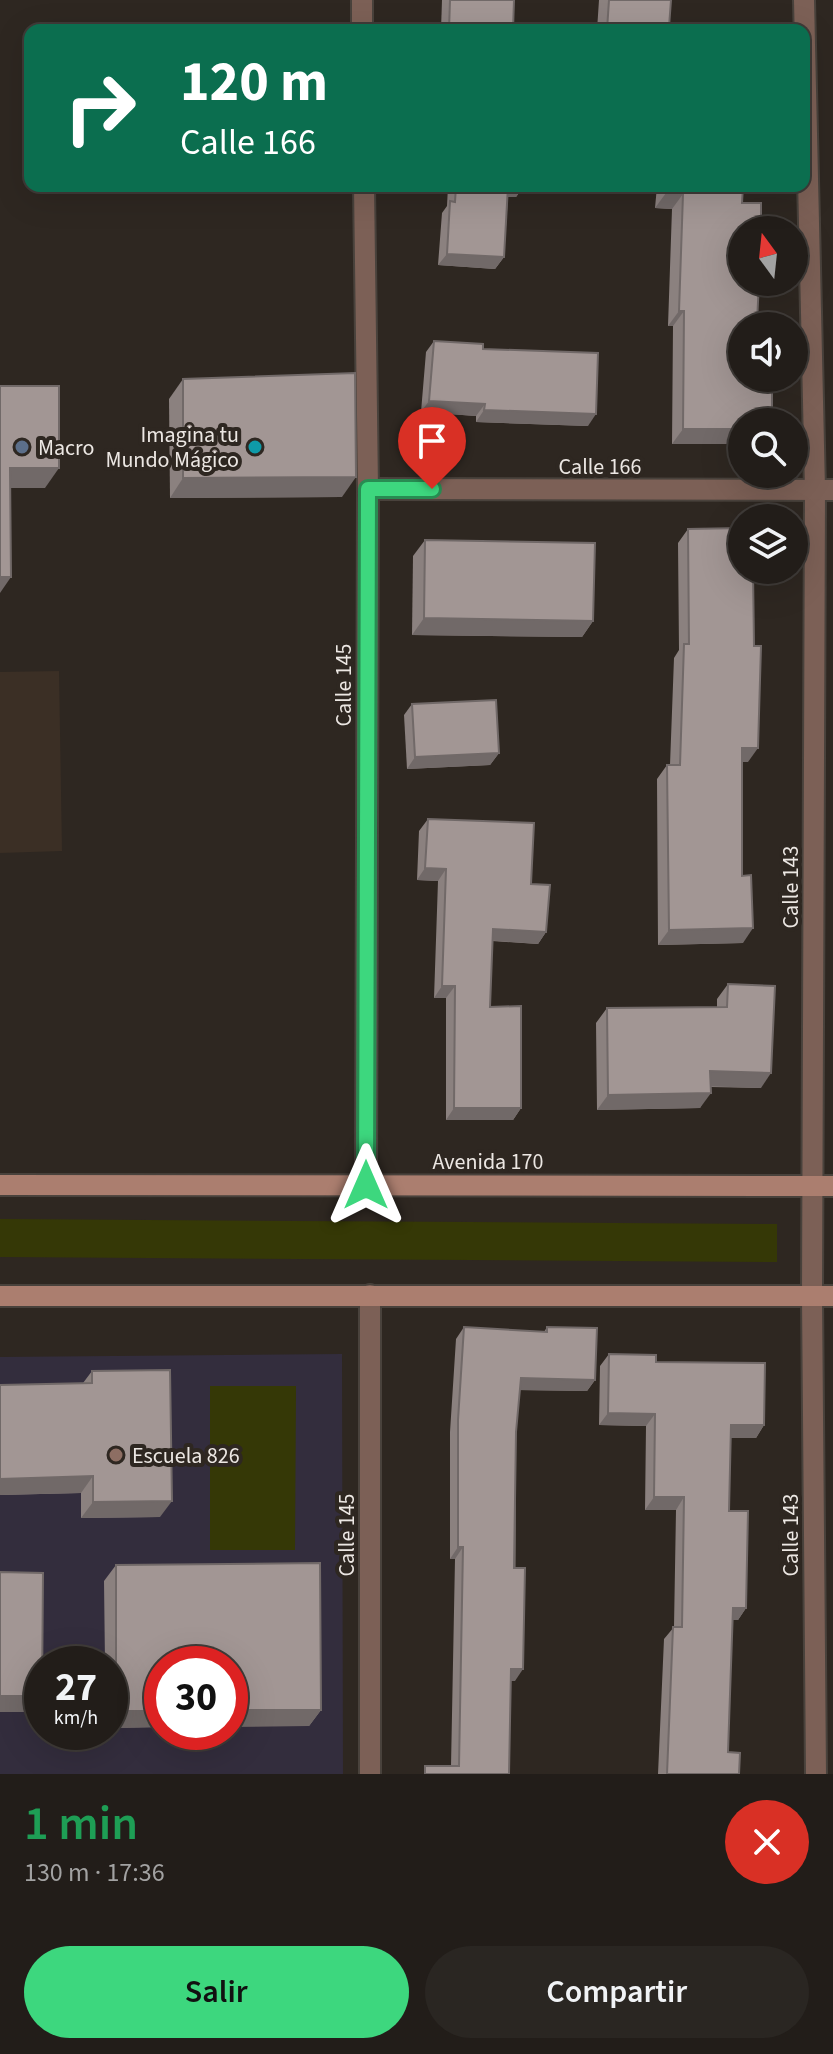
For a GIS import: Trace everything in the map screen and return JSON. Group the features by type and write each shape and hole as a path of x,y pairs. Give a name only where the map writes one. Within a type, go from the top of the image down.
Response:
{"main road":[{"name":"Avenida 170","path":"0,1185 823,1186"},
{"path":"0,1296 823,1296"}],"street":[{"path":"362,0 362,24"},
{"name":"Calle 143","path":"804,0 805,24"},
{"name":"Calle 143","path":"810,147 824,490 823,1296 816,1774"},
{"name":"Calle 145","path":"364,192 368,489 366,1185"},
{"name":"Calle 166","path":"368,489 824,490"},
{"name":"Calle 145","path":"370,1295 370,1774"}],"shaded area":[{"path":"59,671 62,851 0,853 0,672"},
{"path":"0,1219 777,1224 777,1262 0,1257"},
{"path":"342,1354 343,1774 0,1774 0,1357"},
{"path":"210,1386 296,1386 295,1550 210,1550"}],"building":[{"path":"450,0 514,0 513,24 449,24"},
{"path":"609,0 671,0 669,24 607,24"},
{"path":"456,192 508,192 504,257 447,254 450,201 455,202"},
{"path":"666,192 743,192 742,203 761,203 761,216 728,216 728,296 758,296 758,312 728,312 728,392 772,392 772,408 728,408 728,429 683,429 684,311 679,311 683,194"},
{"path":"434,341 483,344 483,349 598,353 596,414 484,410 485,404 429,401"},
{"name":"Imagina tu Mundo Mágico","path":"355,373 356,477 183,478 183,379"},
{"path":"0,386 59,386 59,468 10,468 11,577 0,577"},
{"path":"728,528 728,584 753,584 754,646 761,646 758,748 742,748 742,876 751,875 753,928 669,930 667,765 680,765 684,644 689,644 688,529"},
{"path":"425,540 595,543 593,621 424,618"},
{"path":"496,700 499,753 415,757 412,704"},
{"path":"428,819 534,823 531,884 550,885 546,932 493,929 490,1007 521,1006 521,1108 454,1108 455,986 442,986 446,869 425,868"},
{"path":"728,984 775,986 771,1073 710,1071 711,1093 608,1095 607,1008 727,1007"},
{"path":"464,1327 547,1332 547,1327 597,1328 595,1380 521,1378 516,1432 514,1568 525,1568 523,1669 511,1669 509,1774 425,1774 425,1766 459,1766 463,1547 458,1547 458,1420"},
{"path":"609,1354 656,1355 656,1362 765,1363 764,1425 731,1425 729,1511 748,1511 746,1608 733,1608 728,1752 740,1753 739,1774 667,1774 673,1627 682,1627 684,1497 654,1497 655,1414 608,1413"},
{"path":"170,1370 172,1501 93,1502 93,1476 0,1479 0,1385 92,1383 92,1371"},
{"path":"320,1563 321,1710 248,1710 248,1646 144,1646 144,1711 128,1711 128,1646 116,1646 116,1565"},
{"path":"0,1572 43,1573 42,1646 24,1646 24,1696 0,1696"}],"place":[{"name":"Macro","path":"22,447"},
{"name":"Imagina tu Mundo Mágico","path":"255,447"},
{"name":"Escuela 826","path":"116,1455"}],"route":[{"path":"366,1185 368,489 432,489"}]}
